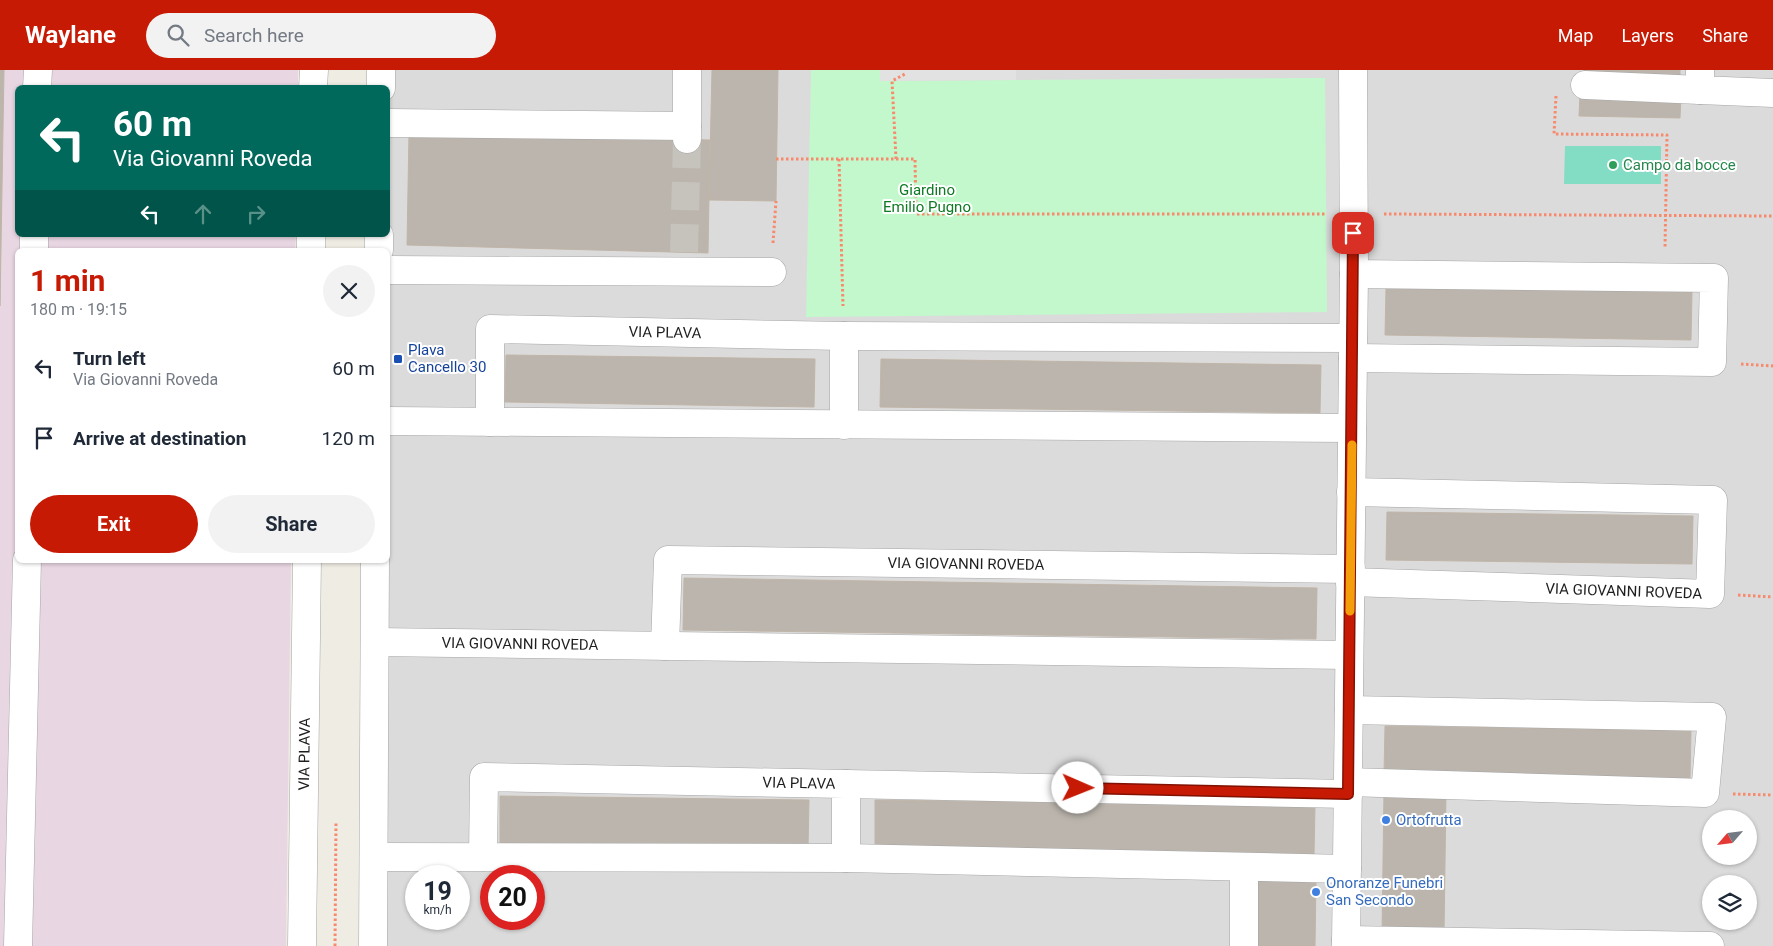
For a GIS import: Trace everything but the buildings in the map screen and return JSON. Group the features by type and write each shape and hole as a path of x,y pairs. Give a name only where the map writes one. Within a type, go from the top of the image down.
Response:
{"street":[{"path":"37,85 38,70"},
{"path":"313,85 314,70"},
{"path":"381,70 381,85"},
{"path":"390,123 687,133 688,70"},
{"path":"1353,70 1354,274 1346,943 1710,946"},
{"path":"1585,85 1700,80 1773,93"},
{"path":"390,270 684,262 772,272"},
{"path":"856,425 844,336 1353,348 1712,362 1714,278 1354,274"},
{"name":"VIA PLAVA","path":"490,422 490,329 844,336"},
{"path":"390,421 1352,428"},
{"name":"VIA GIOVANNI ROVEDA","path":"665,646 668,560 1350,575 1710,594 1713,500 1351,492"},
{"path":"18,946 27,563"},
{"name":"VIA PLAVA","path":"302,946 307,563"},
{"path":"373,946 375,563"},
{"name":"VIA GIOVANNI ROVEDA","path":"375,642 1349,655"},
{"path":"846,784 1705,793 1712,717 1349,710"},
{"name":"VIA PLAVA","path":"483,857 484,777 846,784 846,858"},
{"path":"374,856 846,858 1347,869"},
{"path":"1244,866 1244,946"}],"path":[{"path":"896,159 892,81 905,74"},
{"path":"1556,88 1554,134 1667,135 1664,277"},
{"path":"776,160 915,160 916,214 1773,216"},
{"path":"839,160 844,336"},
{"path":"772,272 776,201"},
{"path":"1705,793 1773,795"}],"shaded area":[{"path":"0,70 298,70 298,85 15,85 15,237 296,237 295,248 15,248 15,563 291,563 286,946 0,946"},
{"path":"381,70 1773,70 1773,946 373,946 388,563 390,563 390,248 388,248 388,237 390,237 390,85 387,85"},
{"path":"880,70 1016,70 1016,80 880,81"}],"green space":[{"name":"Giardino Emilio Pugno","path":"811,70 880,70 881,81 1325,78 1327,312 806,317"},
{"name":"Campo da bocce","path":"1565,146 1661,146 1661,184 1564,184"}],"tunnel":[{"path":"684,252 687,139"}],"slow traffic":[{"path":"1350,611 1352,445"}],"place":[{"name":"Campo da bocce","path":"1613,165"},
{"name":"Plava Cancello 30","path":"398,359"},
{"name":"Ortofrutta","path":"1386,820"},
{"name":"Onoranze Funebri San Secondo","path":"1316,892"}],"route":[{"path":"1078,788 1348,794 1353,233"}]}
